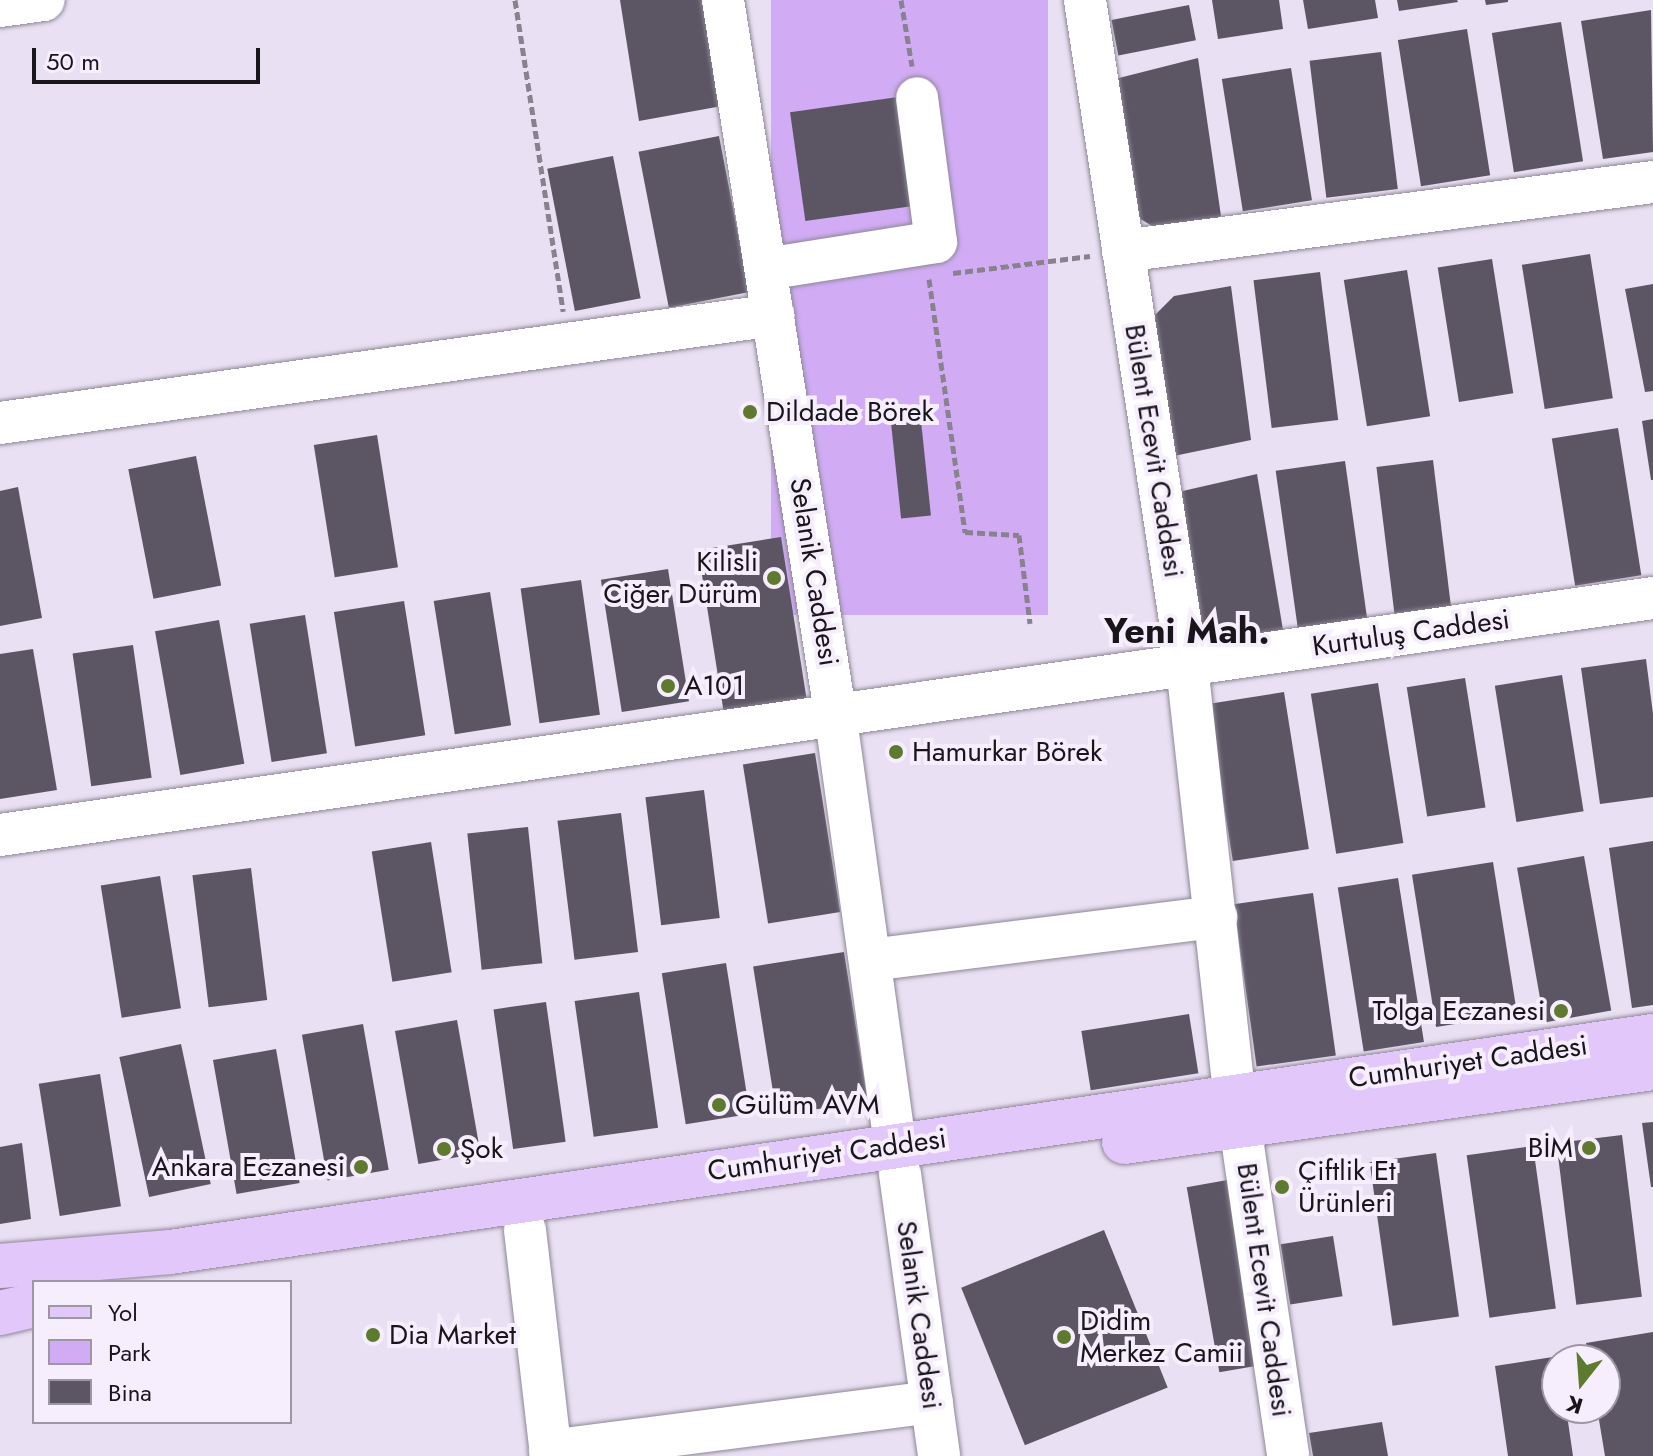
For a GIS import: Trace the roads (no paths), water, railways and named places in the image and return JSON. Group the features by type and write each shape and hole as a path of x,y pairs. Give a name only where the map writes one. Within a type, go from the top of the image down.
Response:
{"main road":[{"name":"Cumhuriyet Caddesi","path":"0,1266 170,1252 898,1160 1237,1109 1653,1036"},
{"name":"Cumhuriyet Caddesi","path":"1237,1109 1653,1068"},
{"name":"Cumhuriyet Caddesi","path":"174,1280 525,1230 898,1160"},
{"path":"0,1313 32,1305"}],"street":[{"path":"0,6 44,0"},
{"name":"Selanik Caddesi","path":"723,0 835,712 939,1456"},
{"name":"Bülent Ecevit Caddesi","path":"1085,0 1187,666 1237,1109 1288,1456"},
{"path":"766,269 936,242 917,98"},
{"path":"1123,251 1653,182"},
{"path":"0,423 774,315"},
{"name":"Kurtuluş Caddesi","path":"0,835 835,712 1187,666 1653,598"},
{"path":"870,960 1216,917"},
{"path":"525,1230 551,1454 932,1402"}],"place":[{"name":"Dildade Börek","path":"750,412"},
{"name":"Kilisli Ciğer Dürüm","path":"774,578"},
{"name":"A101","path":"668,686"},
{"name":"Hamurkar Börek","path":"896,752"},
{"name":"Tolga Eczanesi","path":"1561,1011"},
{"name":"Gülüm AVM","path":"719,1105"},
{"name":"BİM","path":"1589,1148"},
{"name":"Şok","path":"444,1149"},
{"name":"Ankara Eczanesi","path":"361,1167"},
{"name":"Çiftlik Et Ürünleri","path":"1282,1187"},
{"name":"Dia Market","path":"373,1335"},
{"name":"Didim Merkez Camii","path":"1064,1337"}],"district":[{"name":"Yeni Mah.","path":"1187,631"}]}
